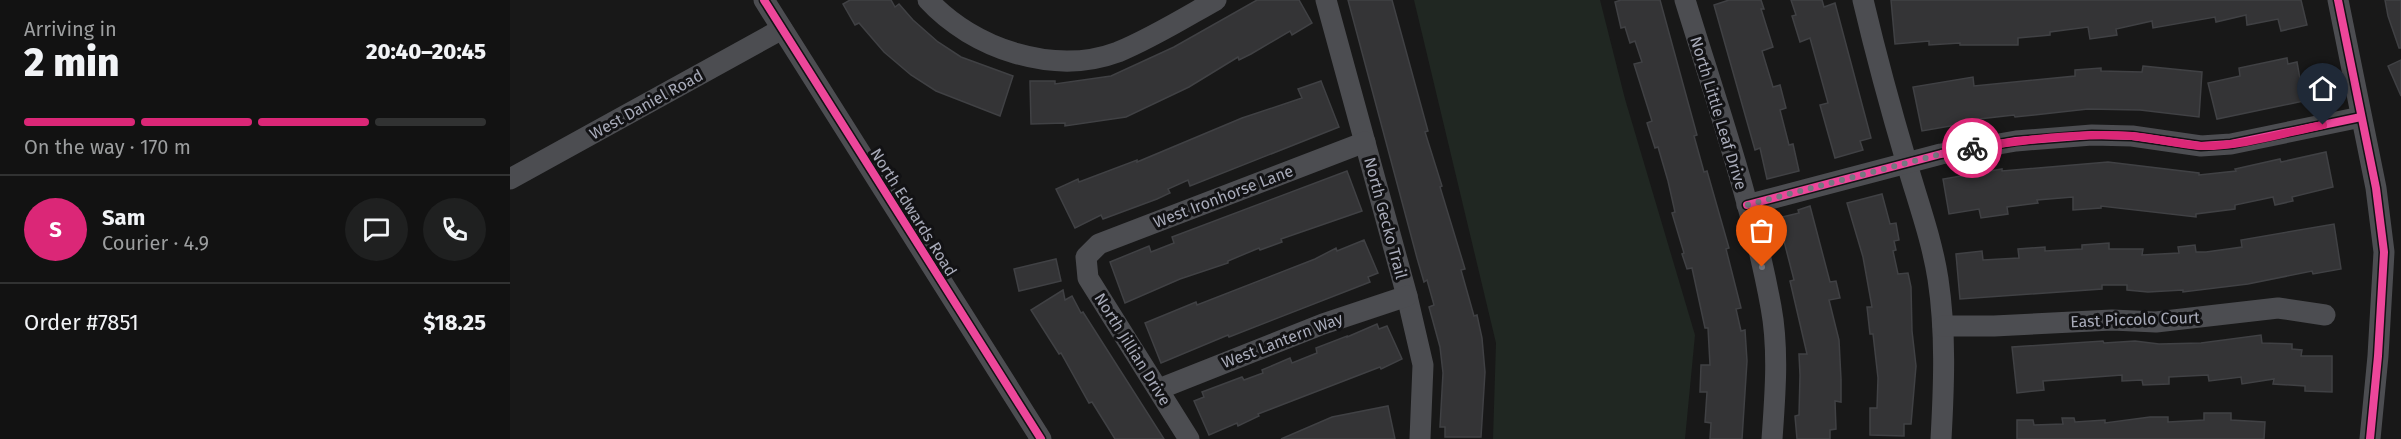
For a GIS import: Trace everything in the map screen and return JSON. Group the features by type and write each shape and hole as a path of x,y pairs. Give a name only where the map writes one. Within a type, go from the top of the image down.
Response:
{"street":[{"name":"North Edwards Road","path":"764,0 1041,439"},
{"path":"928,0 972,36 1011,52 1047,60 1080,60 1117,52 1216,0"},
{"name":"North Gecko Trail","path":"1326,0 1407,296 1423,365 1420,439"},
{"name":"North Little Leaf Drive","path":"1685,0 1747,205 1772,309 1775,362 1772,439"},
{"path":"1863,0 1938,277 1945,372 1941,439"},
{"path":"2338,0 2376,188 2384,252 2370,439"},
{"name":"West Daniel Road","path":"510,179 782,29"},
{"path":"1747,205 1941,154 2016,141 2092,135 2132,136 2201,146 2231,144 2361,117"},
{"name":"West Ironhorse Lane","path":"1086,257 1099,244 1365,142"},
{"name":"North Jillian Drive","path":"1086,257 1088,278 1189,439"},
{"name":"West Lantern Way","path":"1159,389 1323,324 1407,296"},
{"name":"East Piccolo Court","path":"1943,326 2102,321 2156,322 2278,308 2325,315"}],"shaded area":[{"path":"1414,0 1600,0 1625,99 1695,335 1685,439 1493,439 1496,343"}],"building":[{"path":"850,0 891,0 895,7 899,4 938,42 961,57 1013,76 1000,116 936,91 911,75 884,52 859,23 855,25 843,4"},
{"path":"1257,0 1299,0 1312,23 1292,35 1290,31 1239,60 1238,57 1189,87 1126,117 1065,126 1065,123 1031,124 1030,81 1055,81 1055,84 1111,76 1174,47"},
{"path":"1348,0 1392,0 1428,131 1425,132 1465,269 1461,270 1474,316 1477,315 1482,338 1485,372 1481,437 1445,437 1445,427 1440,427 1443,373 1440,347 1429,307 1434,305 1427,280 1424,282 1417,258"},
{"path":"1660,0 1697,135 1694,136 1704,172 1707,171 1729,248 1726,249 1741,308 1736,309 1741,331 1745,330 1747,361 1742,439 1710,439 1711,423 1705,422 1707,392 1700,392 1701,365 1710,365 1708,328 1705,328 1692,268 1687,269 1682,254 1684,253 1672,213 1675,212 1668,181 1658,147 1655,148 1647,123 1652,121 1634,64 1642,62 1635,41 1630,43 1625,27 1621,28 1615,2"},
{"path":"1729,0 1761,0 1764,9 1761,9 1773,47 1762,51 1773,87 1780,85 1786,108 1780,110 1789,145 1793,144 1799,171 1767,179 1760,148 1755,150 1714,5"},
{"path":"1791,0 1822,0 1824,7 1835,3 1871,138 1860,141 1863,150 1835,158 1820,105 1828,103 1810,38 1800,42 1792,16 1796,15"},
{"path":"1891,0 2301,0 2307,25 2281,31 2278,19 2247,25 2246,15 2216,22 2215,17 2153,28 2152,21 2116,29 2117,35 2090,39 2088,27 2050,32 2050,35 2018,38 2018,45 1960,45 1960,43 1929,45 1929,41 1895,44"},
{"path":"2385,0 2401,0 2401,48 2399,48 2388,16"},
{"path":"2287,58 2288,64 2297,62 2304,101 2217,119 2208,83 2240,76 2239,68"},
{"path":"2401,60 2401,96 2388,66"},
{"path":"2143,66 2202,72 2199,117 2140,110 2088,109 1979,119 1979,121 1922,131 1913,87 1973,77 1974,86 2075,76 2075,70 2101,68 2101,71 2142,72"},
{"path":"1321,81 1339,127 1190,186 1188,180 1168,189 1170,193 1157,199 1103,219 1101,215 1075,228 1056,189 1078,179 1079,182 1137,160 1137,162 1242,118 1302,98 1298,89"},
{"path":"2326,152 2333,187 2292,197 2293,201 2275,205 2273,197 2235,205 2235,209 2196,214 2196,217 2101,206 2101,208 2073,210 2073,197 2037,200 2038,203 2007,207 2008,214 1981,218 1979,209 1949,214 1943,179 2002,169 2002,171 2108,162 2199,173 2199,175 2236,171 2235,169 2280,159 2281,162"},
{"path":"1347,171 1362,211 1281,239 1282,242 1260,250 1259,248 1228,261 1228,263 1180,279 1125,303 1110,262 1149,246 1151,252 1174,243 1172,237"},
{"path":"1882,194 1890,224 1896,223 1899,240 1894,241 1896,250 1893,251 1898,274 1908,273 1911,287 1916,366 1911,424 1904,424 1904,436 1870,435 1870,408 1877,408 1878,378 1867,307 1872,307 1863,257 1847,203"},
{"path":"1810,206 1830,282 1836,281 1840,298 1829,300 1839,340 1841,379 1841,402 1835,401 1836,429 1830,430 1830,439 1797,439 1795,416 1799,415 1799,354 1807,354 1790,281 1794,280 1778,218 1799,213 1798,210"},
{"path":"2334,224 2341,269 2313,274 2312,271 2248,284 2183,292 2183,290 2148,292 2127,290 2127,285 2102,285 2102,289 1960,299 1956,254 1982,251 1983,260 2019,258 2018,249 2045,247 2045,251 2082,249 2082,245 2109,243 2109,249 2143,249 2142,255 2179,253 2178,247 2195,245 2196,252 2206,252 2242,247 2241,240"},
{"path":"1364,240 1378,273 1368,277 1370,282 1229,337 1228,335 1161,363 1145,323 1315,259 1336,248 1337,251"},
{"path":"1056,259 1061,281 1019,291 1014,269"},
{"path":"1063,290 1065,300 1072,296 1081,313 1083,312 1164,439 1115,439 1092,402 1089,403 1061,353 1059,354 1031,310"},
{"path":"1377,324 1379,329 1387,326 1402,359 1381,369 1380,367 1258,414 1259,416 1238,426 1237,423 1209,435 1194,401 1204,397 1202,392 1242,377 1244,380 1263,373 1262,370 1290,358 1292,363 1317,353 1316,348"},
{"path":"2261,335 2262,343 2292,344 2292,349 2302,350 2301,356 2332,356 2332,392 2305,391 2305,386 2273,384 2274,379 2242,384 2241,377 2209,381 2208,375 2169,377 2169,384 2143,385 2142,380 2122,381 2122,375 2043,381 2044,390 2017,393 2012,347 2103,341 2104,343 2135,341 2159,344 2201,343"},
{"path":"1388,406 1395,439 1281,439 1332,417"},
{"path":"2204,413 2231,413 2231,420 2265,422 2264,439 2017,439 2017,420 2033,420 2034,425 2063,424 2062,418 2074,418 2075,422 2105,420 2105,423 2168,417 2168,422 2204,420"}],"cycle path":[{"path":"764,0 1041,439"},
{"path":"2338,0 2376,188 2384,252 2370,439"},
{"path":"1747,205 1941,154 2016,141 2092,135 2132,136 2201,146 2231,144 2361,117"}],"way so far":[{"path":"1762,267 1747,205 1972,148"}],"route":[{"path":"1972,148 2016,141 2092,135 2132,136 2201,146 2231,144 2323,125"}]}
